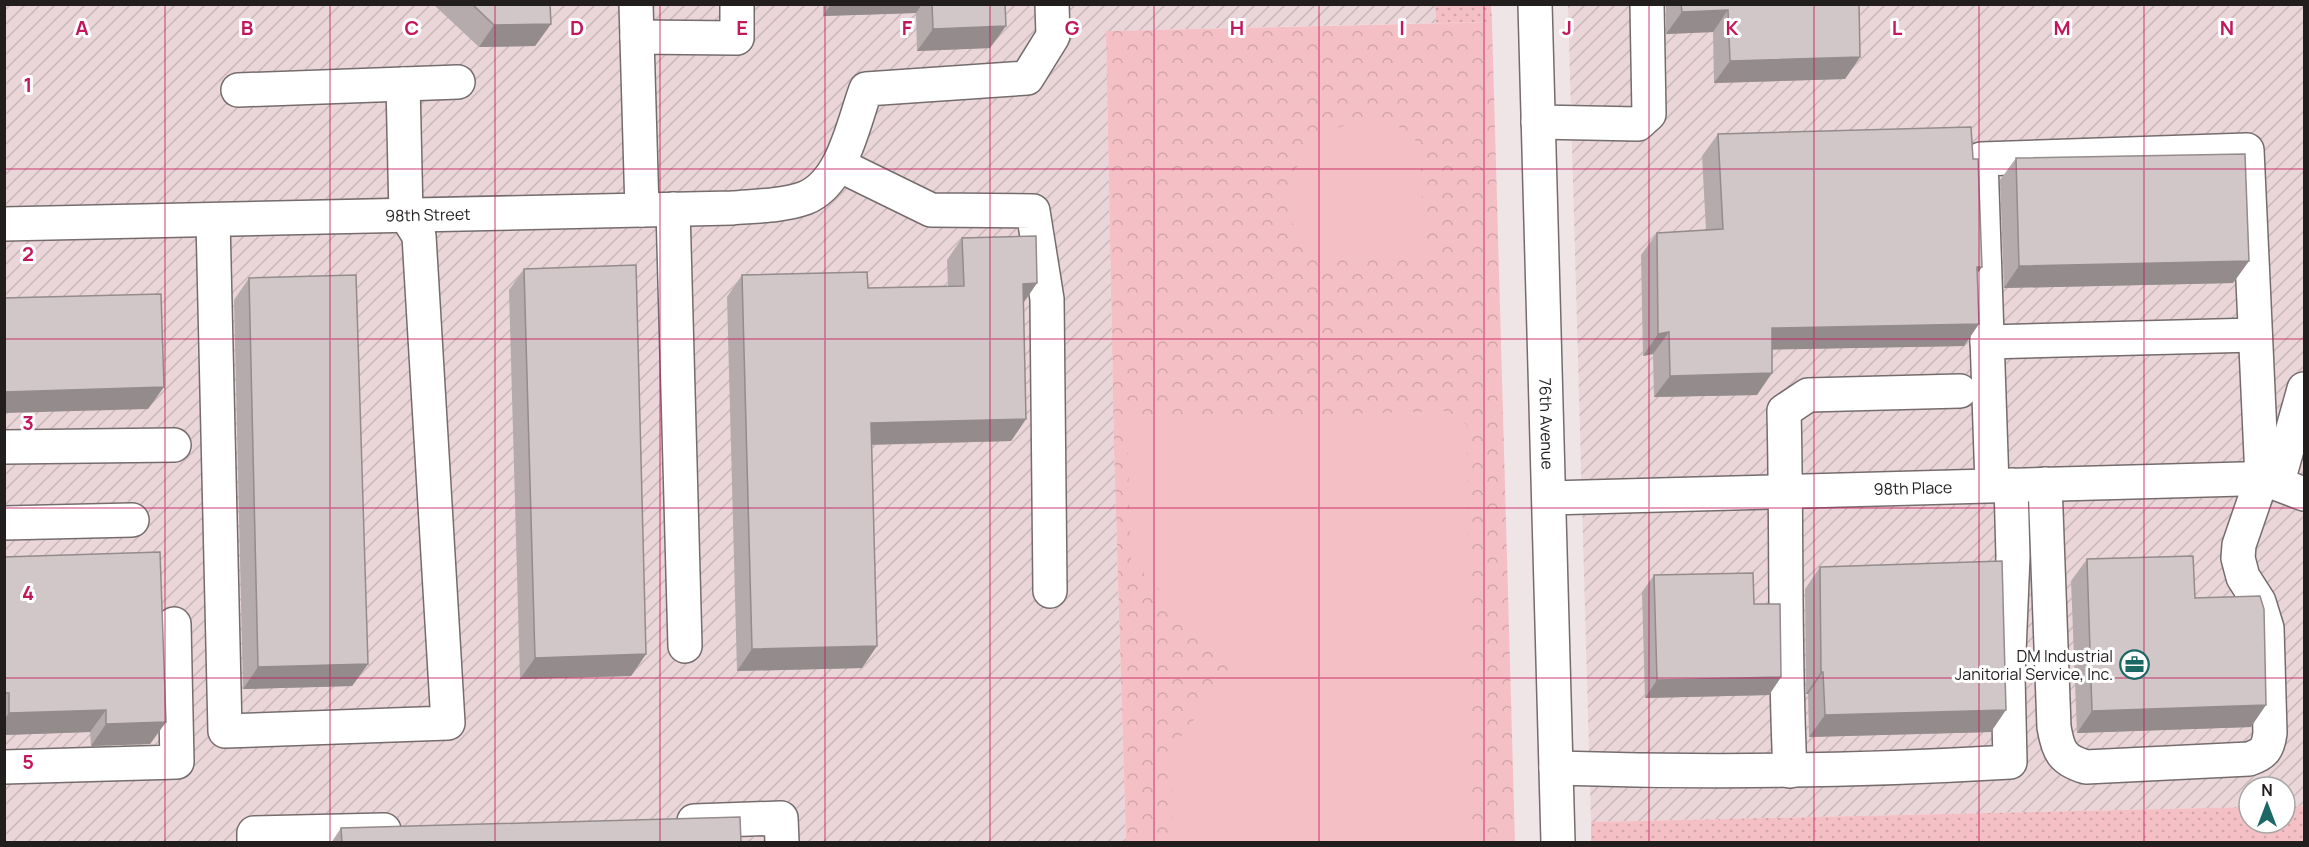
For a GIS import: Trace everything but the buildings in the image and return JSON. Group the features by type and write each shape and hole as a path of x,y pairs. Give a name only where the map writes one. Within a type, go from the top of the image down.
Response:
{"street":[{"path":"636,4 637,37 658,209 685,646"},
{"path":"637,37 737,38 737,4"},
{"path":"1050,591 1047,299 1033,211 931,210 839,165 866,89 1027,78 1053,36 1052,4"},
{"name":"76th Avenue","path":"1535,4 1558,843"},
{"path":"1538,122 1638,124 1649,114 1647,4"},
{"path":"238,90 459,82"},
{"path":"213,219 225,731 448,723 419,236 406,215 403,84"},
{"path":"1556,768 1790,771 2010,762 2008,676 2013,556 2001,485 1987,342 1981,159 2247,150 2255,335 2282,483"},
{"name":"98th Street","path":"4,224 771,205 806,197 827,183 839,165"},
{"path":"1987,342 2255,335"},
{"path":"2045,484 2054,726 2057,745 2068,761 2086,767 2249,759 2262,754 2268,746 2270,733 2267,628 2259,602 2243,577 2238,558 2239,545 2282,483 2304,389"},
{"path":"1790,771 1786,705 1784,411 1808,395 1960,391"},
{"path":"4,447 174,445"},
{"name":"98th Place","path":"1549,498 2045,484 2282,483"},
{"path":"4,523 132,520"},
{"path":"4,767 177,762 174,624"},
{"path":"661,821 781,818 782,843"},
{"path":"254,843 254,833 410,829"}],"shaded area":[{"path":"5,5 1435,5 1436,23 1106,31 1114,449 1126,842 5,842"},
{"path":"1568,5 2304,5 2304,806 2297,806 2297,775 2237,775 2237,807 1591,822"}],"green space":[{"path":"1435,5 1491,5 1492,22 1436,23"},
{"path":"1492,22 1515,842 1126,842 1114,449 1106,31"},
{"path":"1369,121 1399,127 1420,144 1424,253 1314,257 1299,239 1291,214 1292,186 1300,160 1307,149 1322,135 1341,127"},
{"path":"1448,411 1467,425 1468,625 1472,625 1472,842 1173,842 1172,749 1233,667 1131,560 1127,420"},
{"path":"2297,806 2304,806 2304,842 1591,842 1591,822 2237,807 2237,835 2297,835"}],"place":[{"name":"DM Industrial Janitorial Service, Inc.","path":"2134,665"}]}
